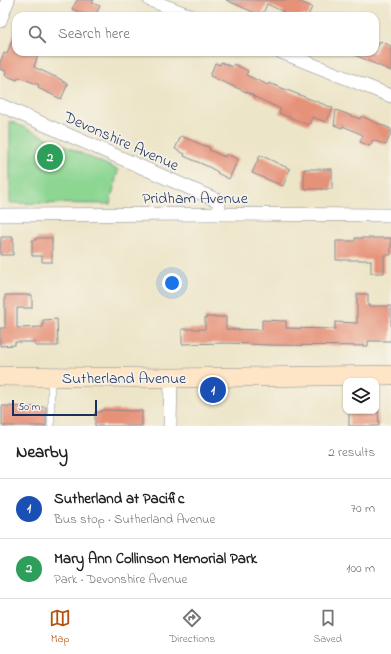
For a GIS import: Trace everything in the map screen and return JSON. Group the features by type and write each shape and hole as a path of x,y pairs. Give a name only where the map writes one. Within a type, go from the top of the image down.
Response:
{"street":[{"path":"0,21 8,0"},
{"path":"150,0 181,12"},
{"path":"291,56 391,96"},
{"name":"Devonshire Avenue","path":"0,105 219,201 219,214"},
{"name":"Pridham Avenue","path":"0,215 391,215"},
{"name":"Sutherland Avenue","path":"0,376 171,378 391,375"},
{"path":"170,426 171,378"}],"lane":[{"path":"51,377 51,426"}],"green space":[{"path":"10,121 118,170 110,204 10,203"}],"building":[{"path":"77,0 94,0 92,3 100,6 97,12 78,12 72,9"},
{"path":"226,0 296,0 312,7 310,12 284,12 267,4 264,12 253,12"},
{"path":"12,40 12,56 38,56 34,67 68,84 61,99 38,88 39,85 19,77 17,80 5,75 6,71 0,69 0,62 4,53 7,54"},
{"path":"380,41 391,46 391,71 357,56 379,56"},
{"path":"221,62 232,67 234,64 248,71 246,75 268,85 269,83 333,108 326,122 312,117 309,125 279,113 281,109 210,76 215,63 220,65"},
{"path":"336,110 360,119 361,116 391,129 386,145 373,140 370,146 360,142 363,135 343,126 342,128 334,125"},
{"path":"181,136 210,148 209,150 225,157 226,154 238,159 229,179 209,167 184,156 185,154 175,149"},
{"path":"260,155 290,169 283,186 252,173"},
{"path":"304,169 332,169 332,189 304,189"},
{"path":"1,237 13,237 13,255 0,255"},
{"path":"36,238 52,238 52,262 42,262 42,256 32,256 32,240 36,240"},
{"path":"355,238 391,238 391,255 384,255 384,273 371,273 371,260 336,260 336,241 355,241"},
{"path":"357,294 368,294 368,306 391,306 391,341 368,341 368,346 228,343 182,344 182,329 205,329 205,317 226,317 226,329 262,330 262,320 286,321 286,328 335,329 335,322 357,323"},
{"path":"5,295 32,295 32,308 17,308 17,328 43,327 43,320 57,319 58,346 35,346 35,342 15,342 15,345 0,346 0,328 5,328"},
{"path":"2,406 46,407 46,426 2,426"},
{"path":"101,410 142,411 142,426 95,426 95,412 101,412"},
{"path":"349,414 378,414 379,426 349,426"}],"place":[{"name":"Mary Ann Collinson Memorial Park","path":"50,157"},
{"name":"Sutherland at Pacific","path":"213,390"}]}
